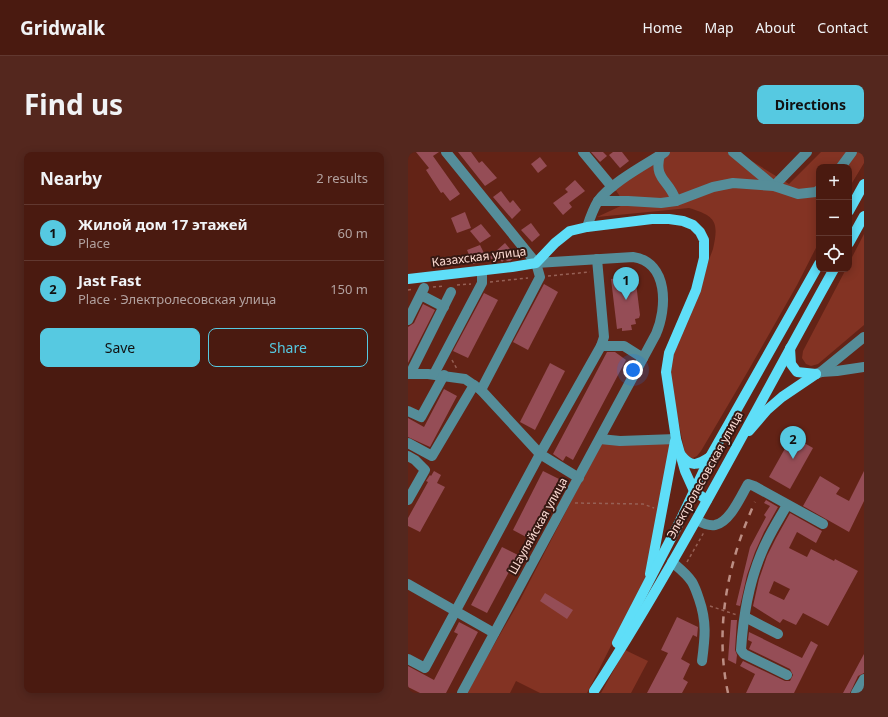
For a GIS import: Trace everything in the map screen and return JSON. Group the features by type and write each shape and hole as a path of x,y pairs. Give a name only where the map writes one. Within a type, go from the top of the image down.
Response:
{"main road":[{"path":"852,206 864,184"},
{"path":"852,238 864,216"},
{"name":"Казахская улица","path":"408,279 482,271 536,263 570,230 652,219 683,221 693,226 700,232 704,240 704,258 701,274 696,290 669,353 667,362 668,384 676,439"},
{"name":"Электролесовская улица","path":"593,692 710,457 816,269"},
{"name":"Электролесовская улица","path":"593,692 623,645 694,524 743,438 752,418 832,272"},
{"path":"790,348 791,364 797,372 819,373"},
{"path":"743,438 767,410 782,396 819,373"},
{"path":"676,439 694,491 707,500"},
{"path":"647,586 676,439"},
{"path":"680,454 687,462 693,464 701,463 710,457"}],"street":[{"path":"408,443 432,456 478,388 540,277 536,263 446,152"},
{"path":"583,152 612,187"},
{"path":"733,152 774,186"},
{"path":"774,186 807,152"},
{"path":"843,164 852,152"},
{"path":"587,227 598,201 612,187 662,154"},
{"path":"662,154 658,170 660,176 671,188 676,201"},
{"path":"598,201 660,203 676,201 713,187 732,183 774,186 798,194 816,192"},
{"name":"Шауляйская улица","path":"462,693 656,334 662,313 663,298 659,277 652,266 641,258 633,257 536,263"},
{"path":"408,659 425,668 457,611 540,454 601,346 604,337 597,260"},
{"path":"408,411 421,417 482,282 482,271"},
{"path":"450,288 444,307 409,374 465,378 478,388 540,454 579,478"},
{"path":"408,320 423,291 444,307"},
{"path":"819,373 864,337"},
{"path":"601,346 624,346 643,358"},
{"path":"819,373 864,367"},
{"path":"600,439 620,441 676,439"},
{"path":"408,456 415,460 425,470 408,500"},
{"path":"694,524 715,525 727,519 748,484 823,524"},
{"path":"787,505 769,535 751,585 741,650 744,654 787,675"},
{"path":"672,562 682,570 693,583 700,603 706,630 702,661"},
{"path":"408,584 494,633"},
{"path":"745,617 778,634"},
{"path":"856,693 864,679"}],"path":[{"path":"408,290 423,291 482,282 598,271"},
{"path":"565,503 643,504 652,506 662,512"},
{"path":"682,570 703,534 694,524"},
{"path":"700,603 745,617"}],"shaded area":[{"path":"669,152 737,152 789,184 821,152 864,152 864,163 852,183 852,164 816,164 816,248 797,285 748,371 701,451 693,458 688,457 685,453 670,382 672,359 713,249 716,232 715,226 710,217 689,208 597,217 625,204 615,189"},
{"path":"864,234 864,325 818,364 811,366 806,364 802,358 803,351 844,272 852,272 852,257"},
{"path":"602,442 672,443 645,579 587,693 540,693 516,681 510,693 466,693 520,600"},
{"path":"625,650 648,661 631,693 601,693"}],"building":[{"path":"416,152 439,152 433,156 460,194 450,201 443,192 441,193 426,170 429,168"},
{"path":"458,152 471,152 479,163 482,161 497,178 485,186"},
{"path":"591,152 603,152 607,156 600,162"},
{"path":"613,152 622,152 629,161 620,168 609,155"},
{"path":"540,157 547,166 538,173 531,164"},
{"path":"575,180 585,191 569,203 572,207 563,215 553,203 568,192 565,189"},
{"path":"501,191 510,203 513,200 521,210 512,219 493,197"},
{"path":"465,212 471,228 457,233 451,218"},
{"path":"531,223 540,235 532,242 521,230"},
{"path":"481,224 491,236 480,243 470,231"},
{"path":"505,243 516,256 510,261 505,259 502,262 498,257 473,264 467,250 480,245 487,259"},
{"path":"624,274 625,280 630,279 631,284 636,283 640,315 639,318 635,319 636,324 631,325 632,330 622,331 622,328 617,329 611,279 617,278 616,275"},
{"path":"544,284 558,292 528,350 513,342"},
{"path":"484,293 498,300 468,358 453,351"},
{"path":"423,304 435,310 408,363 408,327 414,323"},
{"path":"607,352 615,352 626,360 573,460 566,456 563,461 553,454"},
{"path":"550,363 565,371 535,430 520,422"},
{"path":"444,389 457,396 430,447 408,437 408,418 424,427"},
{"path":"792,436 813,448 790,489 769,477"},
{"path":"434,471 441,475 437,483 445,487 420,532 408,526 408,518 428,482 426,481"},
{"path":"543,471 559,479 528,538 513,530"},
{"path":"864,471 864,501 849,532 803,506 820,476 840,488 836,494 849,501"},
{"path":"766,500 778,507 755,552 747,575 740,606 736,605 750,547 766,517 764,515 770,506 764,503"},
{"path":"790,513 822,531 816,543 797,532 789,548 807,557 811,549 858,571 828,626 803,613 796,625 783,619 780,623 753,606 759,579 767,556","holes":["774,581 790,589 784,600 769,593"]},
{"path":"502,547 518,555 487,613 471,605"},
{"path":"545,593 573,610 567,619 540,601"},
{"path":"677,617 698,627 697,637 693,635 681,659 690,664 683,679 688,682 682,693 647,693 668,653 661,650"},
{"path":"731,620 737,620 735,650 737,655 736,664 728,660"},
{"path":"459,622 478,632 446,693 420,693 408,687 408,666 434,680 458,634 454,632"},
{"path":"749,632 802,658 811,641 818,645 794,693 746,693 755,674 740,666 743,661 785,681 790,681 793,675 790,669 749,649 752,642 748,640"},
{"path":"864,654 864,673 858,676 850,693 843,693"}],"railway":[{"path":"728,693 724,669 723,644 723,620 726,595 737,548 755,502"}],"place":[{"name":"Жилой дом 17 этажей","path":"626,300"},
{"name":"Jast Fast","path":"793,459"}]}
